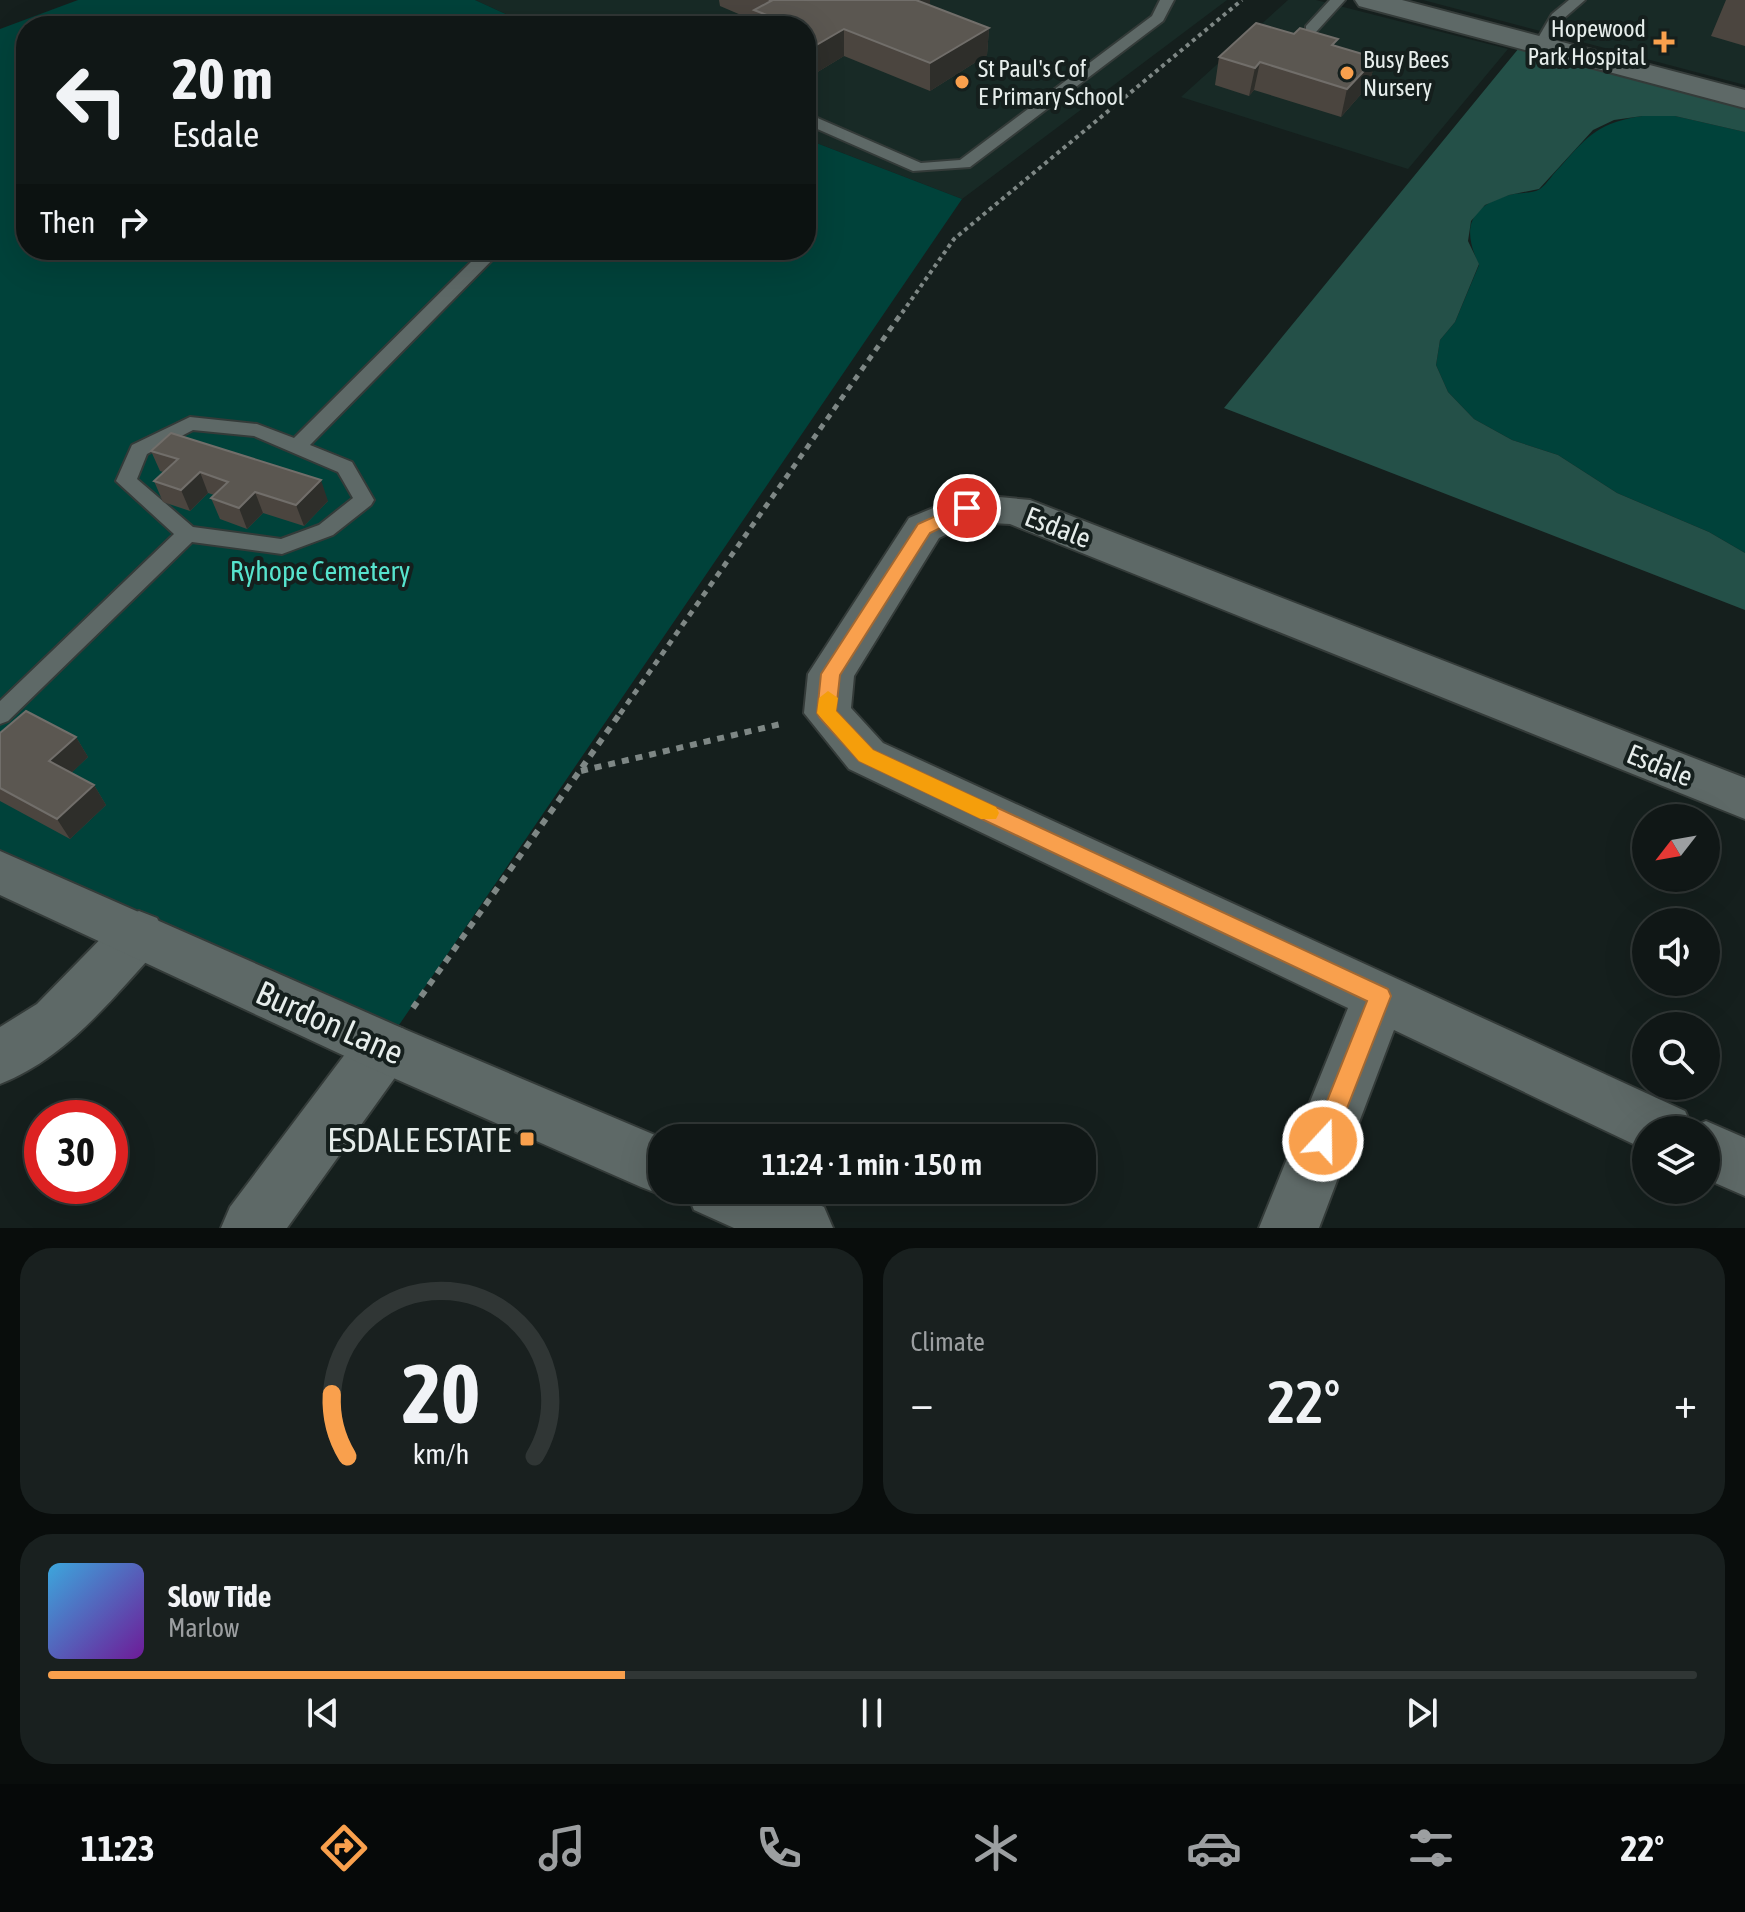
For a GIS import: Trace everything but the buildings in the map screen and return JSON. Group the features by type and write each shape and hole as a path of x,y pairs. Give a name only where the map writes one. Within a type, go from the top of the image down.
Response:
{"street":[{"path":"1369,0 1745,99"},
{"name":"Esdale","path":"827,713 831,674 924,528 967,508 1015,510 1745,799"},
{"path":"827,713 866,756 1635,1116"},
{"name":"Burdon Lane","path":"0,872 384,1047 648,1161"},
{"path":"0,1058 56,1021 139,934"},
{"path":"1289,1228 1380,996"},
{"path":"251,1228 384,1047"},
{"path":"1720,1156 1745,1168"},
{"path":"747,1204 803,1228"}],"lane":[{"path":"816,122 919,168 964,164 1158,18 1167,0"},
{"path":"1311,29 1338,0"},
{"path":"1541,45 1557,17 1578,0"},
{"path":"295,448 483,260"},
{"path":"190,423 257,430 345,467 364,500 326,530 282,547 187,534 126,481 139,450 190,423"},
{"path":"0,715 187,534"}],"path":[{"path":"384,1047 954,239 1242,0"},
{"path":"580,772 827,713"}],"shaded area":[{"name":"St Paul's C of E Primary School","path":"475,0 1227,0 962,199 816,143 816,16 510,16"},
{"name":"Busy Bees Nursery","path":"1288,0 1316,0 1508,49 1408,169 1181,97"},
{"name":"Hopewood Park Hospital","path":"1423,0 1745,0 1745,85"}],"green space":[{"name":"Ryhope Cemetery","path":"78,0 475,0 510,16 35,16"},
{"name":"Ryhope Cemetery","path":"16,23 16,260 816,260 816,143 962,199 384,1047 0,874 0,29"},
{"path":"1519,48 1745,108 1745,132 1675,116 1614,120 1593,130 1539,189 1509,195 1485,205 1471,221 1468,241 1479,264 1455,322 1440,340 1436,365 1448,392 1474,419 1512,440 1558,455 1617,493 1709,532 1745,553 1745,610 1224,408"},
{"path":"1642,116 1675,116 1745,132 1745,553 1709,532 1617,493 1558,455 1512,440 1474,419 1448,392 1436,365 1440,340 1455,322 1479,265 1470,230 1477,213 1495,200 1540,189 1596,132 1615,122"}],"slow traffic":[{"path":"828,698 827,713 866,756 988,813"}],"place":[{"name":"Hopewood Park Hospital","path":"1664,42"},
{"name":"Busy Bees Nursery","path":"1347,73"},
{"name":"St Paul's C of E Primary School","path":"962,82"},
{"name":"ESDALE ESTATE","path":"527,1139"}],"route":[{"path":"967,508 924,528 831,674 827,713 866,756 1380,996 1323,1141"}]}
